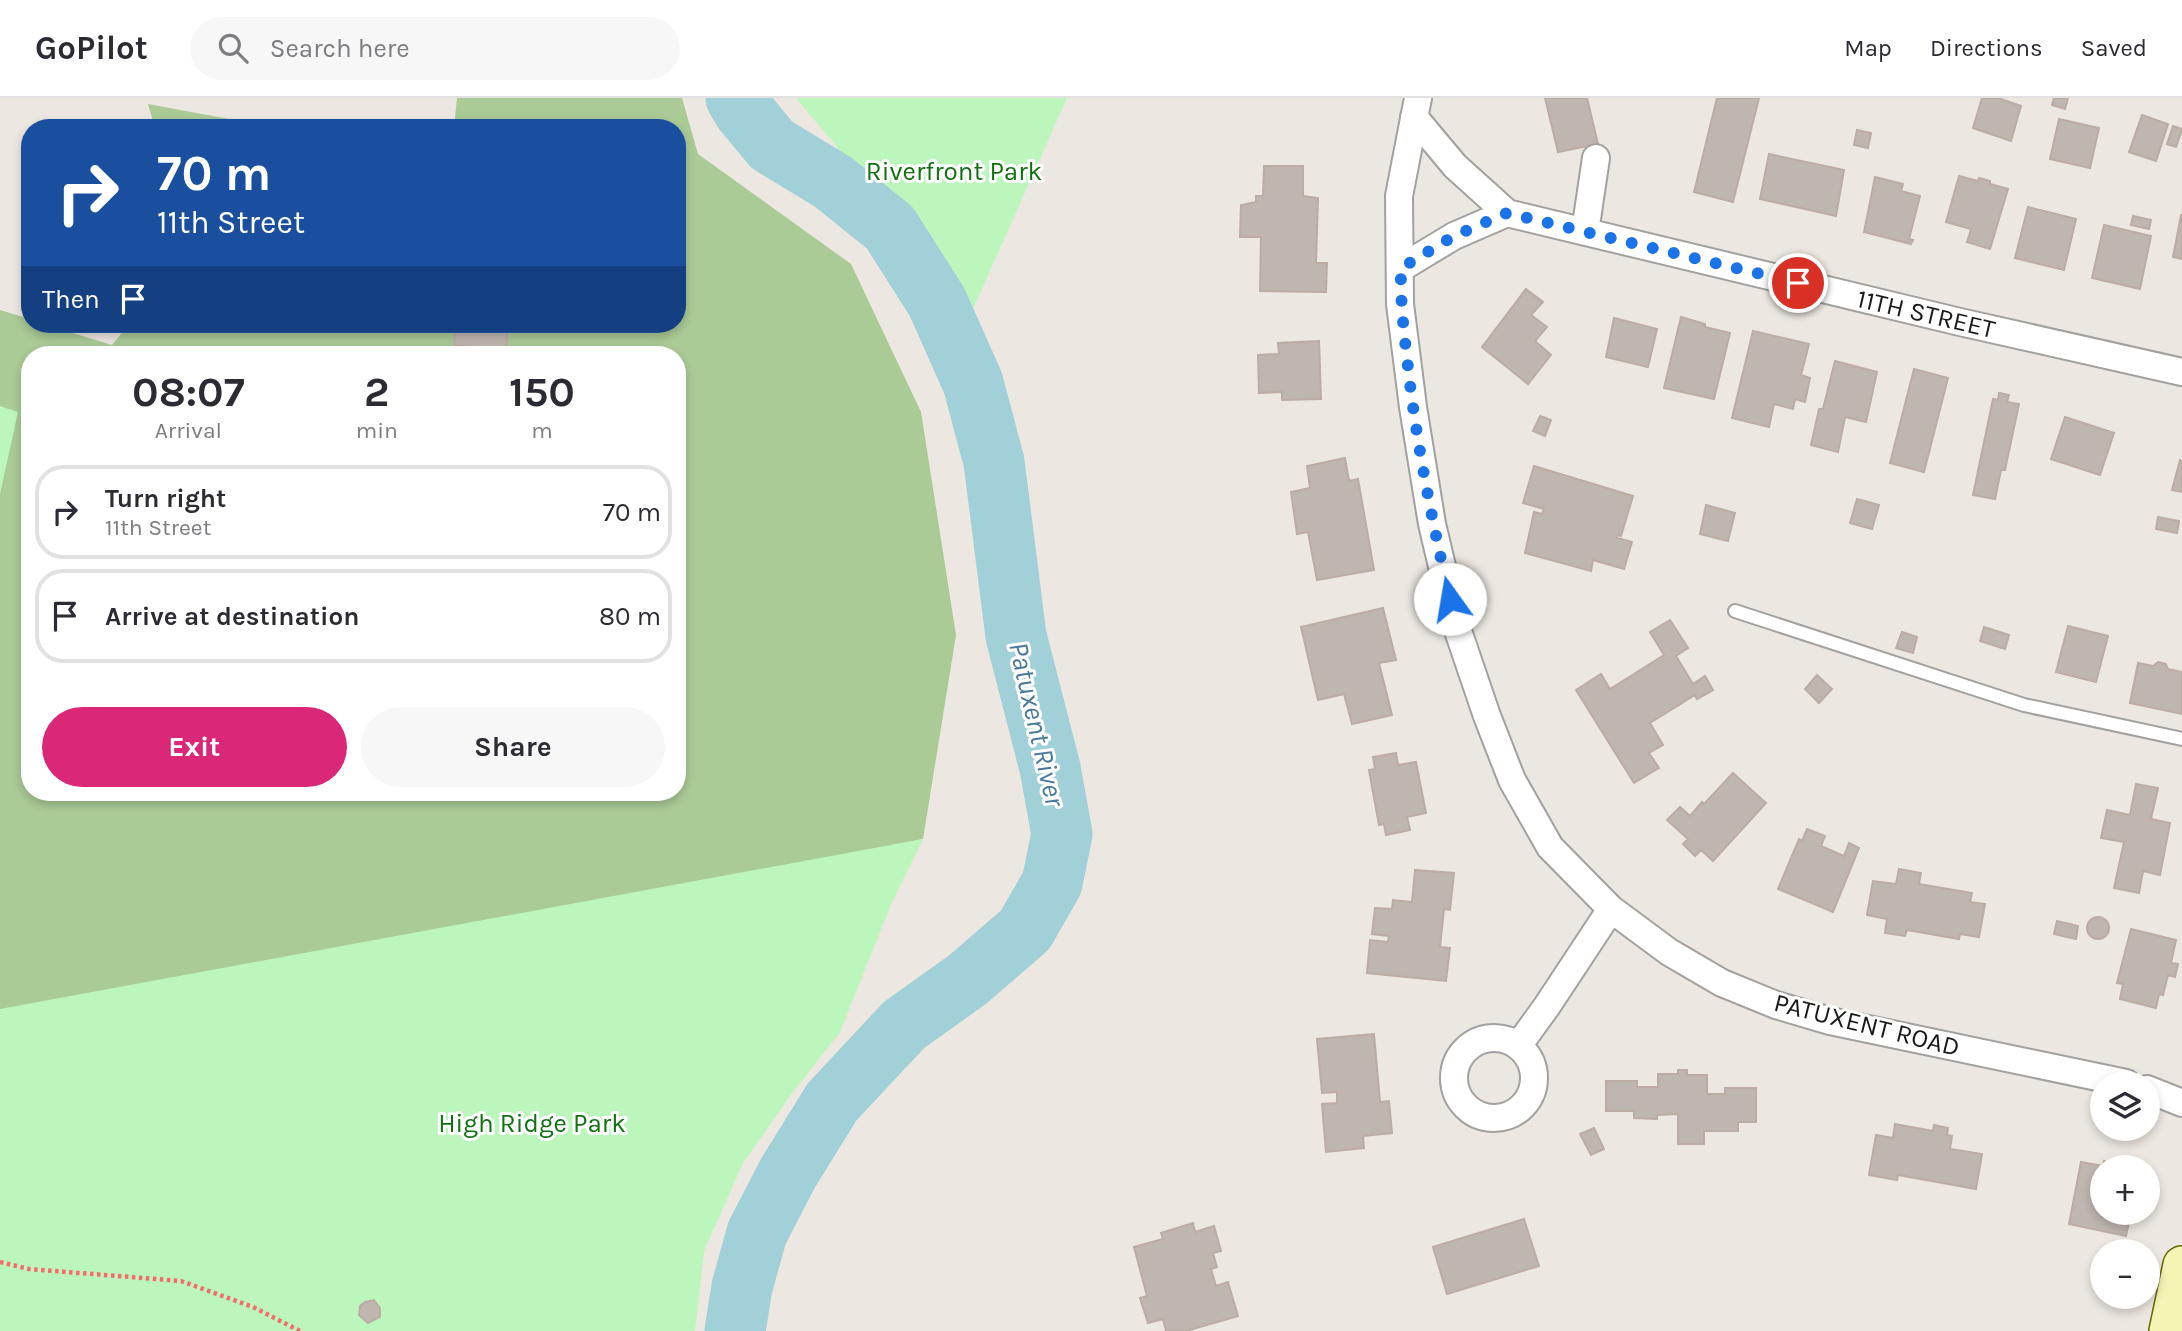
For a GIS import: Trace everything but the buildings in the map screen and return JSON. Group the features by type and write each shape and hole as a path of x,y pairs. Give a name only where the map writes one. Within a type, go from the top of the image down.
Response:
{"street":[{"name":"11TH STREET","path":"1416,108 1455,166 1507,213 1947,319 2182,372"},
{"name":"PATUXENT ROAD","path":"1416,108 1399,196 1400,304 1432,524 1456,625 1512,780 1550,847 1611,909 1669,952 1722,983 1776,1005 1830,1021 2090,1075"},
{"path":"1585,232 1596,158"},
{"path":"1401,268 1454,236 1507,213"},
{"path":"1518,1046 1611,909"},
{"path":"2160,1094 2182,1103"},
{"path":"2168,1331 2182,1265"}],"lane":[{"path":"1735,611 2024,705 2182,739"}],"path":[{"path":"0,1262 29,1269 181,1282 253,1307 300,1331"}],"green space":[{"path":"457,98 682,98 698,154 851,264 921,412 956,635 923,839 874,849 0,1331 0,310 21,316 21,333 73,333 112,345 122,333 686,333 686,119 455,119"},
{"name":"Riverfront Park","path":"796,98 1067,98 973,309"},
{"path":"148,104 229,119 152,119"},
{"path":"0,406 18,412 0,494"},
{"name":"High Ridge Park","path":"923,839 892,902 840,1032 743,1163 704,1251 695,1331 0,1331 0,1009"}],"waterway":[{"name":"Patuxent River","path":"735,1331 742,1287 757,1233 788,1173 832,1102 904,1025 967,980 1025,930 1052,883 1062,834 1050,768 1016,636 994,462 973,383 937,302 890,228 833,182 772,145 736,98"}],"route":[{"path":"1450,599 1432,524 1413,407 1400,304 1401,268 1454,236 1507,213 1798,283"}]}
